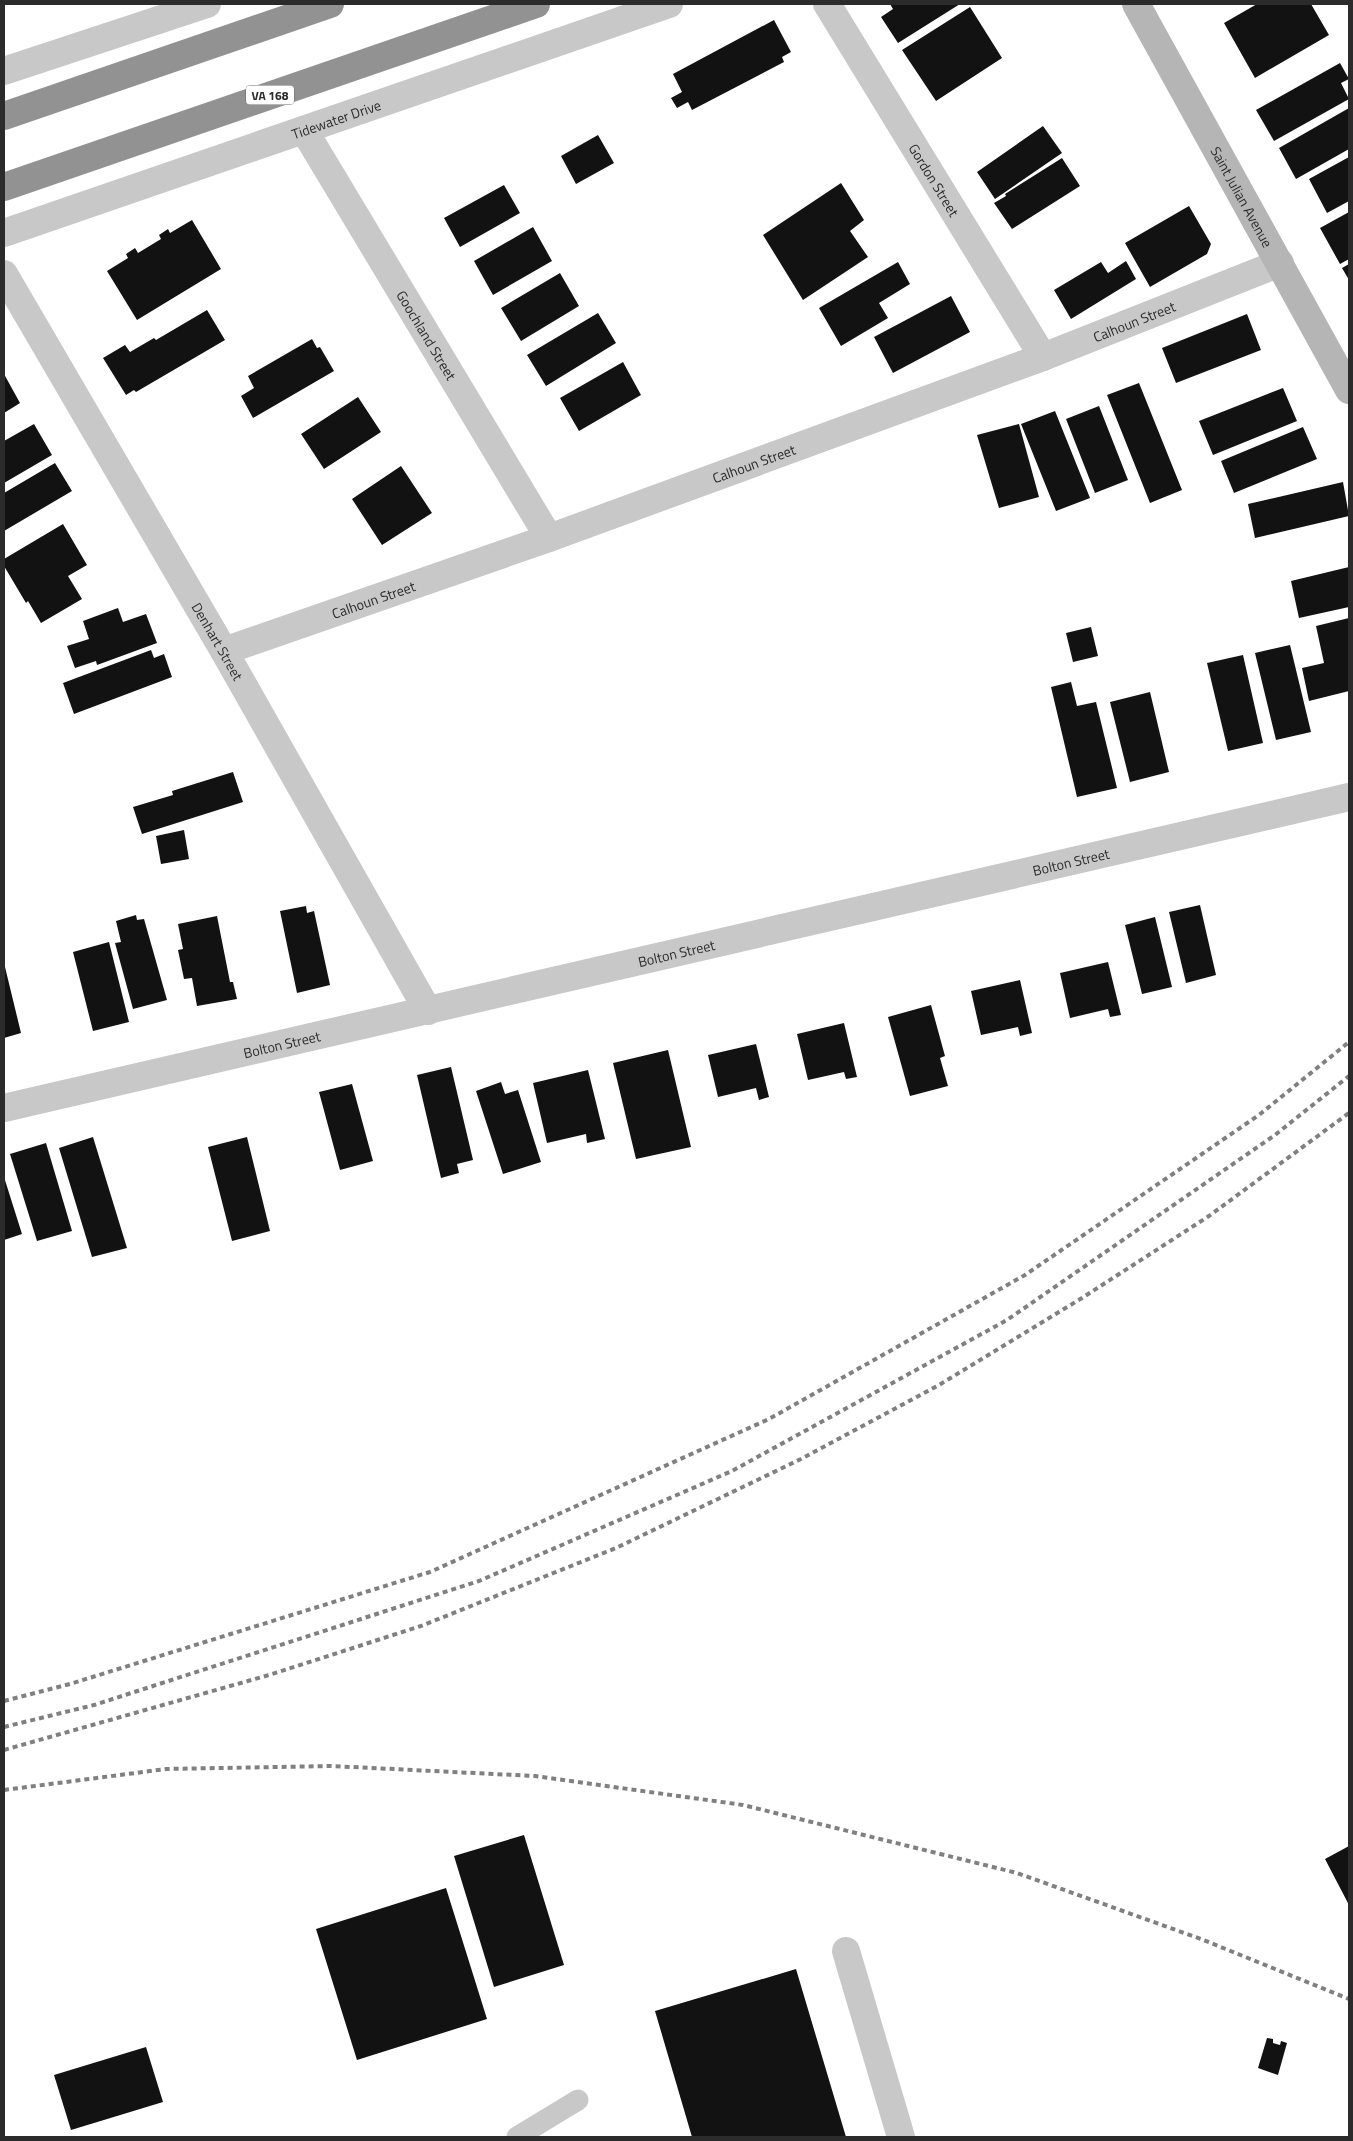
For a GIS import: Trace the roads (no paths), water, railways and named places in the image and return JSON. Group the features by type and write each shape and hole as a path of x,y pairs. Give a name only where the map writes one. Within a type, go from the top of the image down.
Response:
{"highway":[{"path":"4,116 330,4"},
{"name":"VA 168","path":"4,186 536,4"}],"street":[{"path":"4,71 204,4"},
{"name":"Tidewater Drive","path":"4,233 669,4"},
{"name":"Gordon Street","path":"827,4 1043,358"},
{"name":"Saint Julian Avenue","path":"1136,4 1349,390"},
{"name":"Goochland Street","path":"304,130 549,538"},
{"name":"Calhoun Street","path":"224,651 549,538 1043,358 1280,263"},
{"name":"Denhart Street","path":"4,274 224,651 428,1011"},
{"name":"Bolton Street","path":"4,1108 1349,797"},
{"path":"846,1951 901,2137"}],"lane":[{"path":"517,2137 578,2100"}],"railway":[{"path":"4,1701 70,1684 430,1572 769,1419 1025,1275 1259,1115 1349,1042"},
{"path":"4,1727 94,1705 479,1581 732,1471 1007,1320 1275,1135 1349,1076"},
{"path":"4,1750 269,1675 421,1626 616,1548 801,1459 939,1385 1082,1298 1209,1216 1349,1113"},
{"path":"4,1790 166,1769 331,1766 535,1776 743,1805 1017,1873 1201,1939 1349,1999"}]}
